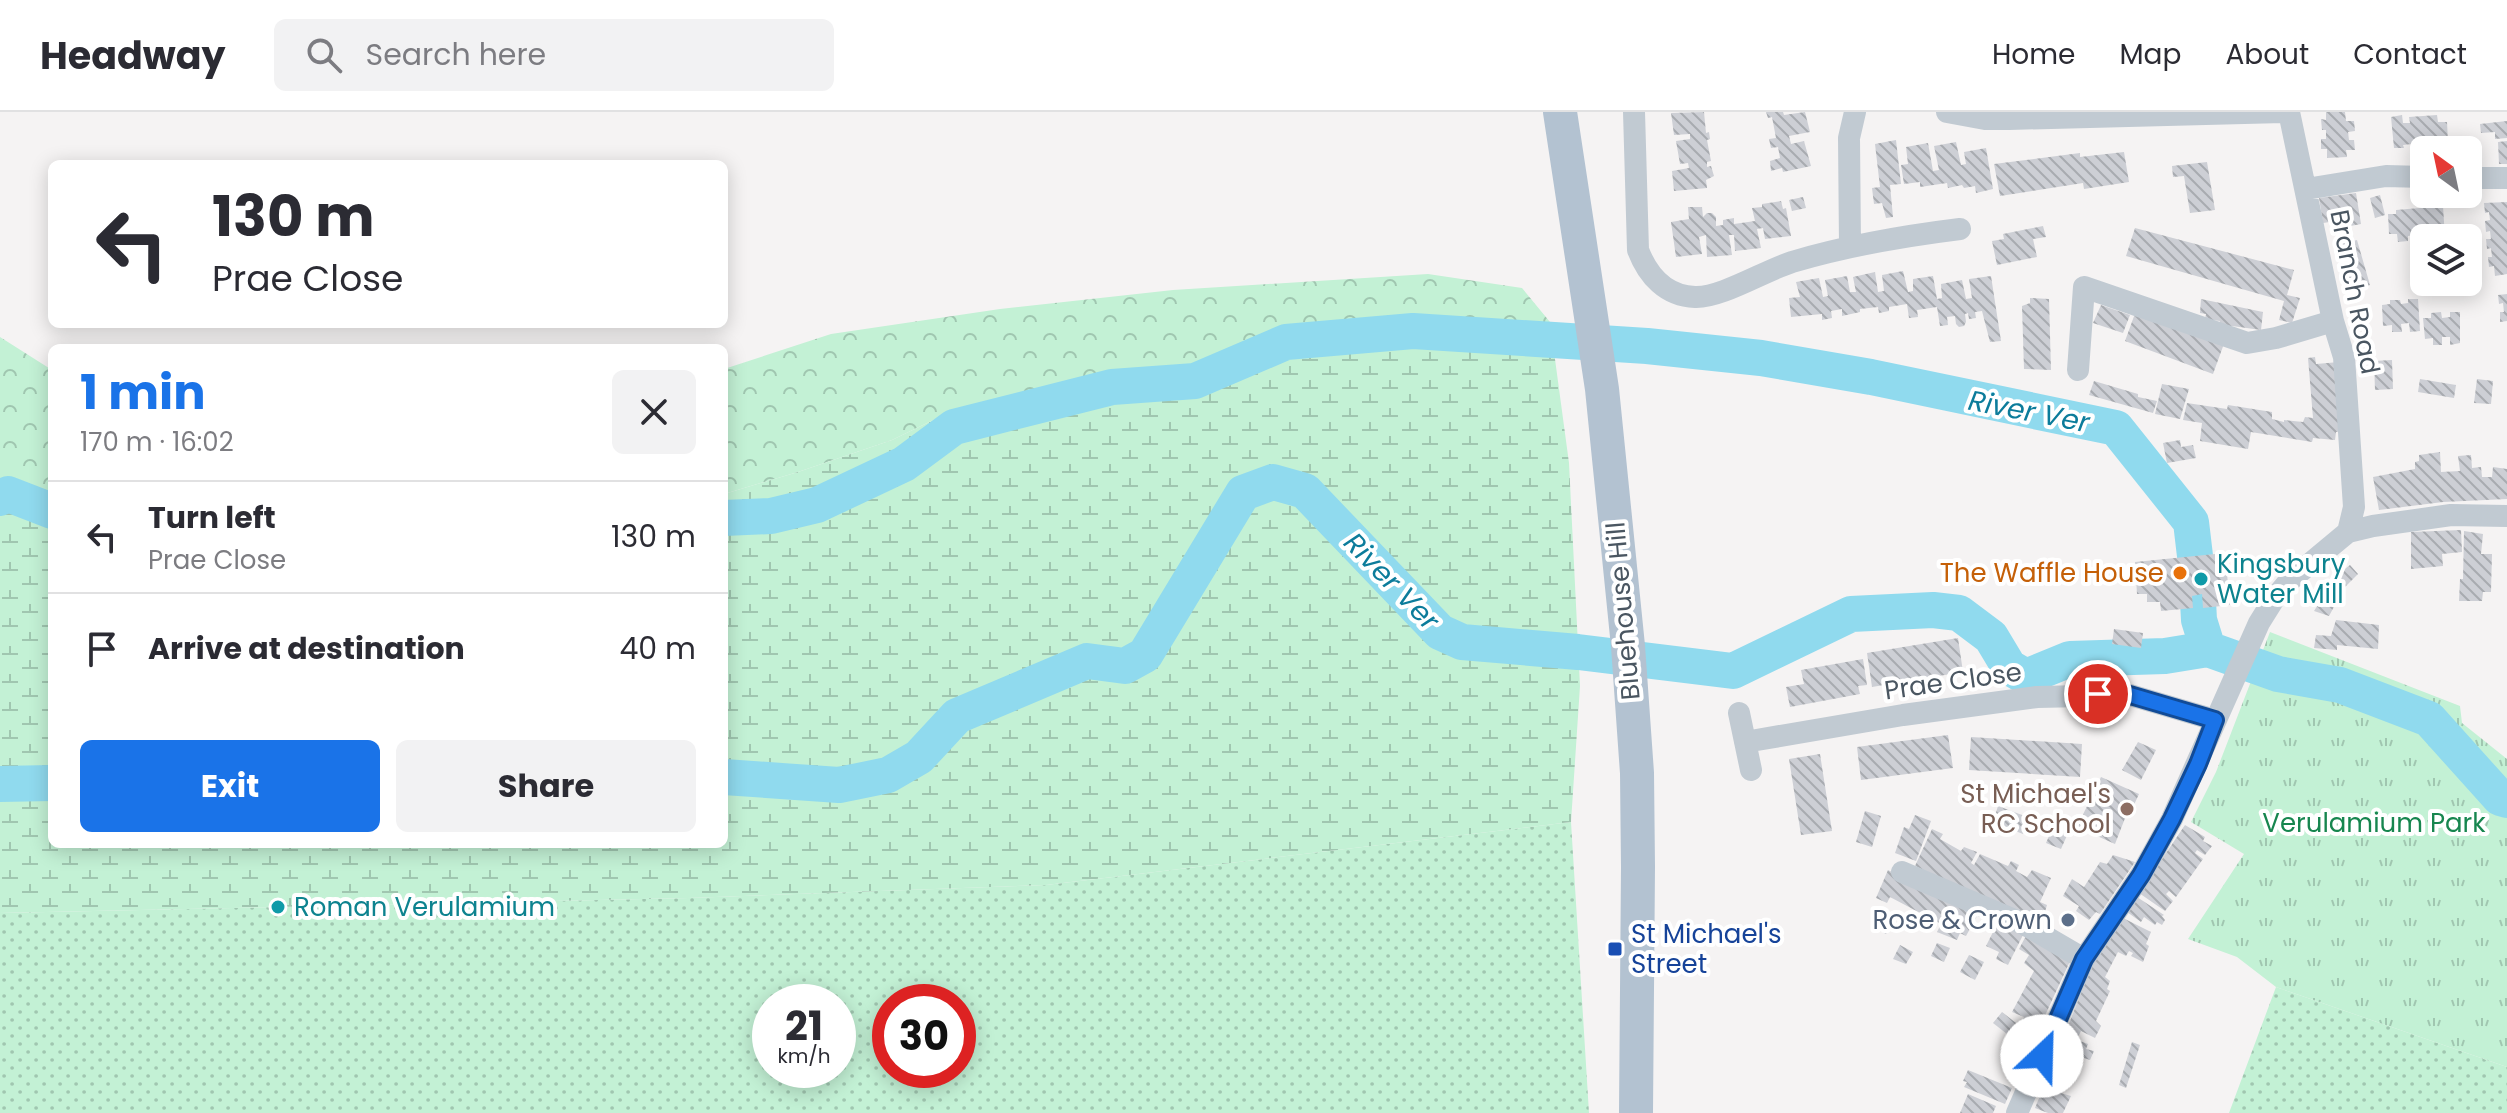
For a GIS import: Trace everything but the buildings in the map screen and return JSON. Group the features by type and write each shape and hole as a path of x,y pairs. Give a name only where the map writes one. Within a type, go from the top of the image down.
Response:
{"main road":[{"name":"Bluehouse Hill","path":"1560,112 1602,389 1629,657 1637,773 1636,1113"}],"street":[{"path":"1634,112 1638,250 1655,280 1667,290 1683,296 1698,298 1719,294 1763,272 1850,246 1936,240 1960,229"},
{"path":"1850,246 1849,138 1855,112"},
{"path":"1947,112 1985,119 2009,119 2286,112"},
{"name":"Branch Road","path":"2286,112 2306,189 2333,321 2344,357 2354,507 2348,532"},
{"path":"2306,189 2386,176 2410,177"},
{"path":"2482,178 2507,178"},
{"path":"2078,370 2084,287 2247,343 2333,321"},
{"path":"2017,1113 2084,959 2157,847 2198,764 2259,623 2274,599 2289,581 2348,532 2451,515 2507,516"},
{"name":"Prae Close","path":"1745,742 1903,715 2037,697 2130,695 2215,720"},
{"path":"1739,713 1751,770"},
{"path":"1902,872 2024,924 2084,959"}],"green space":[{"path":"1428,274 1522,288 1550,322 1417,322 1285,334 1181,373 1083,385 954,410 892,440 728,493 728,368 831,334 1000,309 1173,290"},
{"path":"1417,322 1550,322 1569,463 1580,686 1571,822 1046,885 688,898 0,913 0,484 48,493 48,848 728,848 728,493 892,440 954,410 1083,385 1181,373 1285,334"},
{"path":"0,337 48,367 48,493 0,484"},
{"name":"Verulamium Park","path":"2270,632 2460,706 2462,723 2507,759 2507,1067 2276,987 2237,957 2188,939 2244,854 2191,822 2216,772"},
{"path":"1571,822 1589,1113 0,1113 0,913 688,898 1046,885"},
{"path":"2276,987 2507,1067 2507,1113 2229,1113"}],"waterway":[{"name":"River Ver","path":"728,518 771,516 817,505 904,464 954,427 1112,387 1195,381 1286,342 1413,331 1647,346 1761,358 1871,377 2116,428 2191,522 2195,556"},
{"name":"River Ver","path":"728,777 839,785 888,775 919,757 957,716 1087,661 1125,666 1145,655 1243,493 1273,482 1305,491 1440,632 1462,642 1733,671 1851,614 1933,610 1959,613 1991,637 2009,667 2026,677 2070,659 2165,656 2208,649"},
{"name":"River Ver","path":"0,498 8,494 48,509"},
{"name":"River Ver","path":"2197,582 2199,620 2208,649 2278,674 2340,685 2429,719 2500,798 2507,800"},
{"name":"River Ver","path":"0,784 48,783"}],"place":[{"name":"The Waffle House","path":"2180,573"},
{"name":"Kingsbury Water Mill","path":"2201,579"},
{"name":"St Michael's RC School","path":"2127,809"},
{"name":"Roman Verulamium","path":"278,907"},
{"name":"Rose & Crown","path":"2068,920"},
{"name":"St Michael's Street","path":"1615,949"}],"route":[{"path":"2042,1056 2084,959 2141,875 2172,819 2215,720 2130,695 2098,694"}]}
